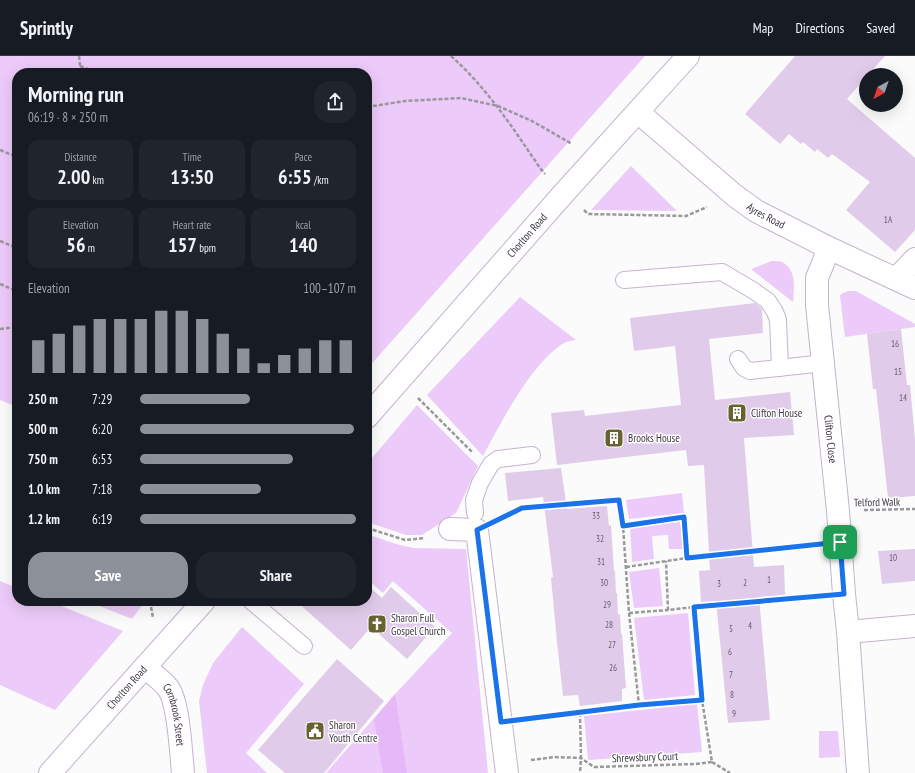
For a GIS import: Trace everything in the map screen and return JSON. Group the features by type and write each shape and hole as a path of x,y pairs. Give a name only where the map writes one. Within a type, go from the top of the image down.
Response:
{"street":[{"name":"Chorlton Road","path":"372,411 594,159 688,56"},
{"name":"Ayres Road","path":"638,112 734,195 762,214 829,248 906,284"},
{"name":"Clifton Close","path":"829,248 817,278 816,290 838,511 858,773"},
{"path":"906,284 915,259"},
{"path":"450,529 476,521 507,768"},
{"name":"Chorlton Road","path":"50,773 200,606"},
{"path":"848,632 915,626"},
{"name":"Cornbrook Street","path":"145,667 168,688 172,696 176,712 183,773"}],"lane":[{"path":"624,280 722,272 768,301 775,312 778,320 780,368"},
{"path":"738,359 744,368 750,371 824,363"},
{"path":"476,521 474,500 480,483 491,464 498,459 532,455"},
{"path":"257,606 304,646"}],"path":[{"path":"79,56 80,66 85,68"},
{"path":"451,56 465,68 498,106 540,168 564,193 588,214 686,216 734,195"},
{"path":"372,106 406,101 461,98 498,106 532,121 566,140 594,159"},
{"path":"0,150 12,155"},
{"path":"0,241 12,246"},
{"path":"0,284 12,289"},
{"path":"0,329 12,328"},
{"path":"399,380 488,468"},
{"path":"476,521 522,508 619,500 623,526 629,613 639,705"},
{"name":"Telford Walk","path":"838,511 915,509"},
{"path":"623,526 684,517 687,558"},
{"path":"372,530 405,540 425,538 450,529"},
{"path":"626,567 687,558 840,542"},
{"path":"666,561 668,610"},
{"path":"629,613 844,594"},
{"path":"694,607 702,700 712,762 730,773"},
{"path":"501,722 639,705 702,700"},
{"path":"580,713 580,773"},
{"name":"Shrewsbury Court","path":"507,768 554,757 581,758 594,767 695,764 712,762"}],"shaded area":[{"path":"0,56 645,56 372,363 372,68 12,68 12,405 0,400"},
{"path":"631,166 677,211 591,210"},
{"path":"772,261 782,262 790,269 794,280 793,302 751,269"},
{"path":"848,291 856,291 915,324 915,327 845,337 840,296"},
{"path":"520,297 576,340 564,343 540,364 508,411 483,456 427,395"},
{"path":"417,405 478,466 456,513 422,535 406,535 372,524 372,458"},
{"path":"682,493 684,513 629,519 626,500"},
{"path":"680,522 684,549 669,549 668,535 652,536 654,559 632,562 630,526"},
{"path":"372,536 413,548 466,549 488,773 326,773 397,692 452,633 393,581 383,593 372,583"},
{"path":"659,568 663,606 634,608 629,572"},
{"path":"0,581 12,586 12,606 61,606 123,631 55,710 0,685"},
{"path":"100,606 141,606 132,619"},
{"path":"688,613 695,695 644,700 634,618"},
{"path":"242,627 304,684 246,753 267,773 207,773 199,701 203,685 213,663"},
{"path":"395,694 407,773 383,773 374,719"},
{"path":"697,704 702,752 588,760 584,716"},
{"path":"819,731 838,731 840,757 819,758"}],"building":[{"path":"795,56 885,56 874,68 859,68 859,85 847,99 859,109 859,112 862,112 915,158 915,230 895,252 846,210 870,182 832,154 828,158 817,149 815,152 803,142 801,144 789,134 780,144 745,114"},
{"path":"755,303 762,309 763,333 709,339 715,400 790,392 794,435 744,438 754,567 784,565 785,595 759,597 770,720 728,723 716,601 701,602 699,571 710,570 704,465 688,466 686,450 557,465 551,413 584,410 585,416 681,405 675,346 634,351 630,318"},
{"path":"901,329 907,385 910,385 915,439 915,496 888,498 876,389 873,389 867,334"},
{"path":"561,468 567,509 607,506 609,526 611,525 618,615 620,614 622,634 626,688 622,689 622,701 580,706 578,695 563,696 551,578 553,577 543,497 508,501 505,473"},
{"path":"915,549 915,581 882,584 878,551"},
{"name":"Sharon Full Gospel Church","path":"391,587 435,627 407,659 371,627 351,650 302,606 372,606 372,589 382,598"},
{"path":"337,659 384,701 324,773 285,773 258,750"}],"place":[{"name":"Clifton House","path":"737,413"},
{"name":"Brooks House","path":"614,438"},
{"name":"Sharon Full Gospel Church","path":"377,624"},
{"name":"Sharon Youth Centre","path":"315,731"}],"route":[{"path":"619,500 623,526 684,517 687,558 840,542 844,594 694,607 702,700 639,705 501,722 477,530 522,508 619,500"}]}
